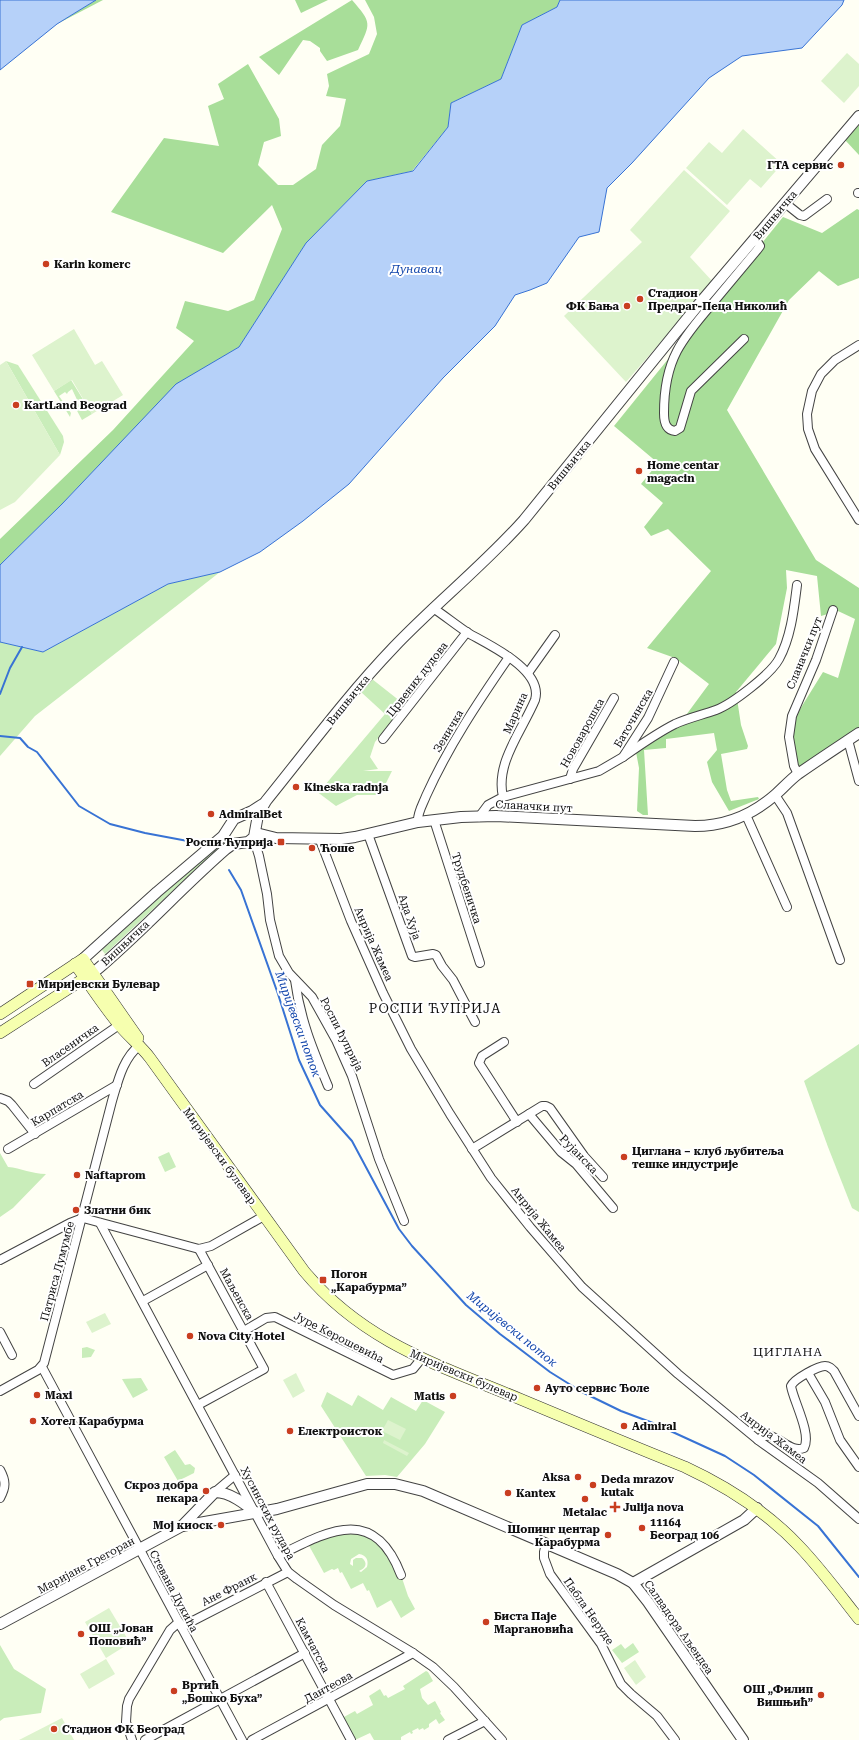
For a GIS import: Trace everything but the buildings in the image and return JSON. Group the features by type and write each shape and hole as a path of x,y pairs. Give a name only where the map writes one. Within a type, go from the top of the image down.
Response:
{"main road":[{"name":"Миријевски булевар","path":"79,961 136,1035 140,1045 304,1271 353,1319 373,1333 422,1358 685,1467 725,1488 757,1508 799,1546 859,1620"},
{"name":"Вишњичка","path":"0,1014 79,961"},
{"name":"Миријевски булевар","path":"89,975 119,1025 140,1045"},
{"name":"Вишњичка","path":"0,1033 89,975"}],"street":[{"name":"Вишњичка","path":"89,975 130,940 210,862 230,846 241,843 254,833 258,815 266,801 372,670 433,608 496,550 524,520 699,304 859,116"},
{"path":"784,203 800,215 804,216 827,199"},
{"path":"744,339 691,392 680,428 675,431 669,430 665,423 664,397 667,380 674,357 681,344 702,316 760,246 755,238"},
{"path":"859,345 835,360 821,374 812,391 807,414 808,429 815,449 859,520"},
{"name":"Сланачки пут","path":"623,756 668,728 690,718 720,708 769,673 776,664 783,649 790,625 797,585"},
{"name":"Марина","path":"433,608 508,657 528,673 536,691 536,696 504,765 501,782 503,797"},
{"name":"Сланачки пут","path":"798,774 794,766 789,737 792,716 816,660 833,610"},
{"name":"Црвених дудова","path":"383,739 468,632"},
{"path":"528,673 554,636"},
{"name":"Зеничка","path":"418,822 420,810 434,776 508,657"},
{"name":"Баточинска","path":"503,797 599,771 623,756 648,718 674,662"},
{"name":"Нововарошка","path":"570,779 573,769 614,698"},
{"name":"Сланачки пут","path":"254,833 268,837 320,840 351,838 418,822 479,817 708,826 729,822 746,815 775,795 798,774 859,733"},
{"path":"848,740 859,781"},
{"path":"775,795 787,813 840,960"},
{"path":"479,817 488,805 503,797"},
{"name":"Вишњичка","path":"79,961 223,836 234,819 258,808 266,801"},
{"path":"746,815 787,907"},
{"path":"241,816 249,817 254,833"},
{"name":"Трудбеничка","path":"434,820 480,963"},
{"path":"230,825 232,836 241,843"},
{"name":"Роспи ћуприја","path":"254,833 267,894 270,920 278,951 283,963 295,980 312,997 336,1040 345,1061 384,1173 404,1221"},
{"name":"Ада Хуја","path":"368,834 412,956 436,955 442,966 451,976 474,1022"},
{"name":"Анрија Жамеа","path":"320,840 352,921 396,1020 435,1088 491,1178 530,1227 582,1287 678,1374 758,1440 818,1483 859,1519"},
{"path":"295,980 298,1003 303,1022 328,1086"},
{"name":"Власеничка","path":"34,1084 119,1025"},
{"path":"504,1042 482,1056 479,1063 517,1122"},
{"name":"Патриса Лумумбе","path":"42,1367 83,1218 117,1085 125,1062 131,1052 140,1045"},
{"name":"Карпатска","path":"8,1150 117,1085"},
{"path":"0,1098 8,1100 35,1134"},
{"path":"472,1149 542,1106 547,1106 584,1156 603,1178"},
{"name":"Рујанска","path":"529,1114 561,1152 576,1164 613,1208"},
{"path":"0,1260 70,1223 83,1218 199,1248 211,1246 264,1216"},
{"name":"Хусинских рудара","path":"100,1223 235,1475 245,1500"},
{"name":"Маљенска","path":"198,1405 264,1369 199,1248"},
{"path":"143,1302 208,1265"},
{"name":"Јуре Керошевића","path":"244,1331 266,1318 275,1317 393,1375 413,1369 422,1358"},
{"path":"0,1332 12,1355"},
{"path":"758,1440 764,1436 771,1437 795,1449 804,1448 805,1444 802,1421 791,1386 796,1380 822,1366 831,1368 859,1416"},
{"path":"0,1390 42,1367"},
{"name":"Стевана Дукића","path":"42,1367 242,1740"},
{"path":"808,1373 825,1402 840,1440 859,1467"},
{"path":"0,1470 5,1479 6,1485 0,1498"},
{"path":"215,1492 235,1475"},
{"name":"Салвадора Аљендеа","path":"256,1513 293,1505 363,1484 391,1483 422,1491 617,1574 633,1582 741,1739"},
{"path":"215,1492 245,1500 256,1513"},
{"name":"Маријане Грегоран","path":"182,1526 215,1492"},
{"path":"228,1518 235,1510 234,1498"},
{"path":"228,1518 239,1512 245,1500"},
{"path":"202,1505 203,1513 212,1520"},
{"path":"633,1582 744,1520 757,1508"},
{"name":"Хусинских рудара","path":"256,1513 288,1572 334,1605 413,1652 444,1677 502,1740"},
{"name":"Маријане Грегоран","path":"0,1624 182,1526 256,1513"},
{"path":"278,1556 327,1533 346,1529 356,1530 373,1536 382,1543 393,1557 401,1575"},
{"name":"Пабла Неруде","path":"546,1544 544,1552 546,1568 601,1644 621,1684 657,1716 675,1740"},
{"name":"Ане Франк","path":"180,1624 288,1572"},
{"name":"Камчатска","path":"266,1582 351,1740"},
{"path":"132,1740 127,1728 125,1716 129,1699 170,1630 180,1624"},
{"name":"Дантеова","path":"252,1740 413,1652"},
{"path":"145,1740 305,1654"},
{"path":"453,1739 485,1721"}],"green space":[{"path":"96,0 103,0 57,24"},
{"path":"295,0 328,0 301,13"},
{"path":"352,0 363,14 367,24 365,34 358,50 327,61 320,51 320,48 310,41 303,40 279,75 259,57"},
{"path":"365,0 560,0 557,7 522,25 501,79 451,103 448,127 412,171 367,181 306,243 239,347 176,385 62,504 0,565 0,539 113,430 194,341 176,328 185,301 228,311 254,300 282,229 272,205 223,253 111,212 164,138 219,146 208,106 224,99 218,84 248,64 279,119 281,136 264,142 258,165 278,185 293,185 316,169 322,145 340,126 346,99 326,96 329,86 327,74 369,54 377,34 374,17"},
{"path":"847,53 859,64 859,86 844,103 821,81"},
{"path":"859,125 859,155 845,140"},
{"path":"743,129 782,164 761,188 750,179 727,205 686,168 709,142 722,153"},
{"name":"Стадион Предраг-Пеца Николић","path":"684,170 730,211 690,257 713,282 626,382 564,316 642,242 630,230"},
{"path":"857,209 859,210 859,278 838,286 819,271 789,300 727,410 816,560 859,588 859,727 796,771 789,727 823,672 838,678 855,619 838,611 821,616 817,576 786,570 787,588 776,644 736,692 741,725 748,746 747,749 721,754 727,790 731,801 758,797 759,799 729,811 712,782 707,762 717,750 714,733 666,739 666,748 644,750 648,815 643,815 637,811 639,768 636,752 678,726 709,684 675,658 647,648 711,571 668,529 651,536 644,527 663,503 641,484 658,463 614,426 783,217 822,233"},
{"path":"74,329 95,365 102,361 123,395 92,414 72,380 54,391 32,355"},
{"path":"6,361 18,365 63,436 64,442 60,455"},
{"name":"KartLand Beograd","path":"6,361 60,455 15,502 0,510 0,365"},
{"path":"71,380 92,414 82,420 75,407 79,404 72,389 67,394 65,392 59,396 71,413 70,417 54,391"},
{"path":"220,572 35,716 0,756 0,642 43,652 168,584"},
{"path":"372,679 405,705 375,742 370,757 378,769 363,771 392,771 380,795 357,795 336,806 316,791 325,785 385,714 361,692"},
{"path":"226,839 228,842 180,884 105,954 102,950"},
{"path":"859,1044 859,1212 852,1208 804,1081"},
{"path":"169,1152 176,1167 165,1172 158,1157"},
{"path":"0,1153 8,1167 46,1174 13,1208 0,1217"},
{"path":"105,1313 111,1324 92,1333 86,1322"},
{"path":"87,1347 95,1350 91,1357 82,1358 82,1348"},
{"path":"296,1373 305,1391 293,1398 283,1380"},
{"path":"141,1378 148,1390 133,1398 122,1379"},
{"path":"327,1392 352,1406 358,1395 383,1410 391,1397 416,1411 423,1400 445,1412 425,1444 397,1477 385,1475 366,1476 321,1406"},
{"path":"388,1420 406,1429 400,1440 382,1431"},
{"path":"384,1440 409,1453 407,1456 383,1443"},
{"path":"175,1450 185,1465 190,1464 195,1468 194,1473 178,1481 164,1457"},
{"path":"334,1531 373,1536 401,1575 408,1596 415,1609 401,1618 391,1600 377,1608 369,1590 367,1591 363,1583 351,1589 342,1572 340,1573 338,1568 324,1573 307,1542","holes":["359,1554 365,1557 368,1562 367,1567 361,1572 359,1571 365,1567 366,1564 362,1558 356,1558 353,1560 353,1566 350,1564 351,1559"]},
{"path":"109,1608 130,1643 106,1658 85,1622"},
{"path":"633,1643 639,1652 622,1663 612,1650 621,1644 625,1649"},
{"path":"0,1645 14,1669 46,1689 41,1713 4,1718 0,1721"},
{"path":"106,1659 115,1674 89,1689 80,1674"},
{"path":"635,1660 646,1677 636,1685 624,1668"},
{"path":"426,1671 433,1681 420,1689 422,1698 428,1705 435,1701 445,1720 439,1724 436,1719 424,1730 423,1728 419,1730 418,1728 412,1731 413,1733 411,1734 410,1732 401,1737 401,1740 374,1740 370,1733 355,1740 342,1718 355,1711 357,1714 373,1705 369,1696 380,1689 384,1696 386,1695 388,1698 405,1689 403,1686"},
{"name":"Стадион ФК Београд","path":"62,1718 74,1740 19,1740"}],"water":[{"path":"0,0 96,0 57,24 0,70"},
{"name":"Дунавац","path":"560,0 844,0 842,5 802,48 742,56 709,78 632,163 607,188 599,232 579,237 547,283 515,295 495,326 443,378 349,484 303,521 260,552 220,572 168,584 43,652 0,642 0,565 62,504 176,384 239,347 306,243 367,181 413,171 448,127 451,103 501,79 522,25 557,7"}],"waterway":[{"name":"Миријевски поток","path":"0,694 10,668 22,647"},
{"name":"Миријевски поток","path":"0,736 20,738 28,747 37,752 79,806 110,824 145,833 193,842"},
{"name":"Миријевски поток","path":"229,870 241,890 278,994 299,1060 320,1105 352,1141 399,1229 412,1246 466,1305 500,1334 550,1372 582,1392 621,1411 653,1423 725,1456 754,1475 818,1526 859,1577"}],"place":[{"name":"ГТА сервис","path":"841,165"},
{"name":"Karin komerc","path":"46,264"},
{"name":"Стадион Предраг-Пеца Николић","path":"640,299"},
{"name":"ФК Бања","path":"627,306"},
{"name":"KartLand Beograd","path":"16,405"},
{"name":"Home centar magacin","path":"639,471"},
{"name":"Kineska radnja","path":"296,787"},
{"name":"AdmiralBet","path":"211,814"},
{"name":"Роспи Ћуприја","path":"281,842"},
{"name":"Ћоше","path":"312,848"},
{"name":"Миријевски Булевар","path":"30,984"},
{"name":"Циглана – клуб љубитеља тешке индустрије","path":"624,1157"},
{"name":"Naftaprom","path":"77,1175"},
{"name":"Златни бик","path":"76,1210"},
{"name":"Погон „Карабурма”","path":"323,1280"},
{"name":"Nova City Hotel","path":"190,1336"},
{"name":"Ауто сервис Ђоле","path":"537,1388"},
{"name":"Maxi","path":"37,1395"},
{"name":"Matis","path":"453,1396"},
{"name":"Хотел Карабурма","path":"33,1421"},
{"name":"Admiral","path":"624,1426"},
{"name":"Електроисток","path":"290,1431"},
{"name":"Aksa","path":"578,1477"},
{"name":"Deda mrazov kutak","path":"593,1485"},
{"name":"Скроз добра пекара","path":"206,1491"},
{"name":"Kantex","path":"508,1493"},
{"name":"Metalac","path":"585,1499"},
{"name":"Julija nova","path":"615,1507"},
{"name":"Мој киоск","path":"221,1525"},
{"name":"11164 Београд 106","path":"642,1528"},
{"name":"Шопинг центар Карабурма","path":"608,1535"},
{"name":"Биста Паје Маргановића","path":"486,1622"},
{"name":"ОШ „Јован Поповић”","path":"81,1634"},
{"name":"Вртић „Бошко Буха”","path":"174,1691"},
{"name":"ОШ „Филип Вишњић”","path":"821,1695"},
{"name":"Стадион ФК Београд","path":"54,1729"}],"district":[{"name":"РОСПИ ЋУПРИЈА","path":"435,1008"},
{"name":"ЦИГЛАНА","path":"788,1352"}]}
